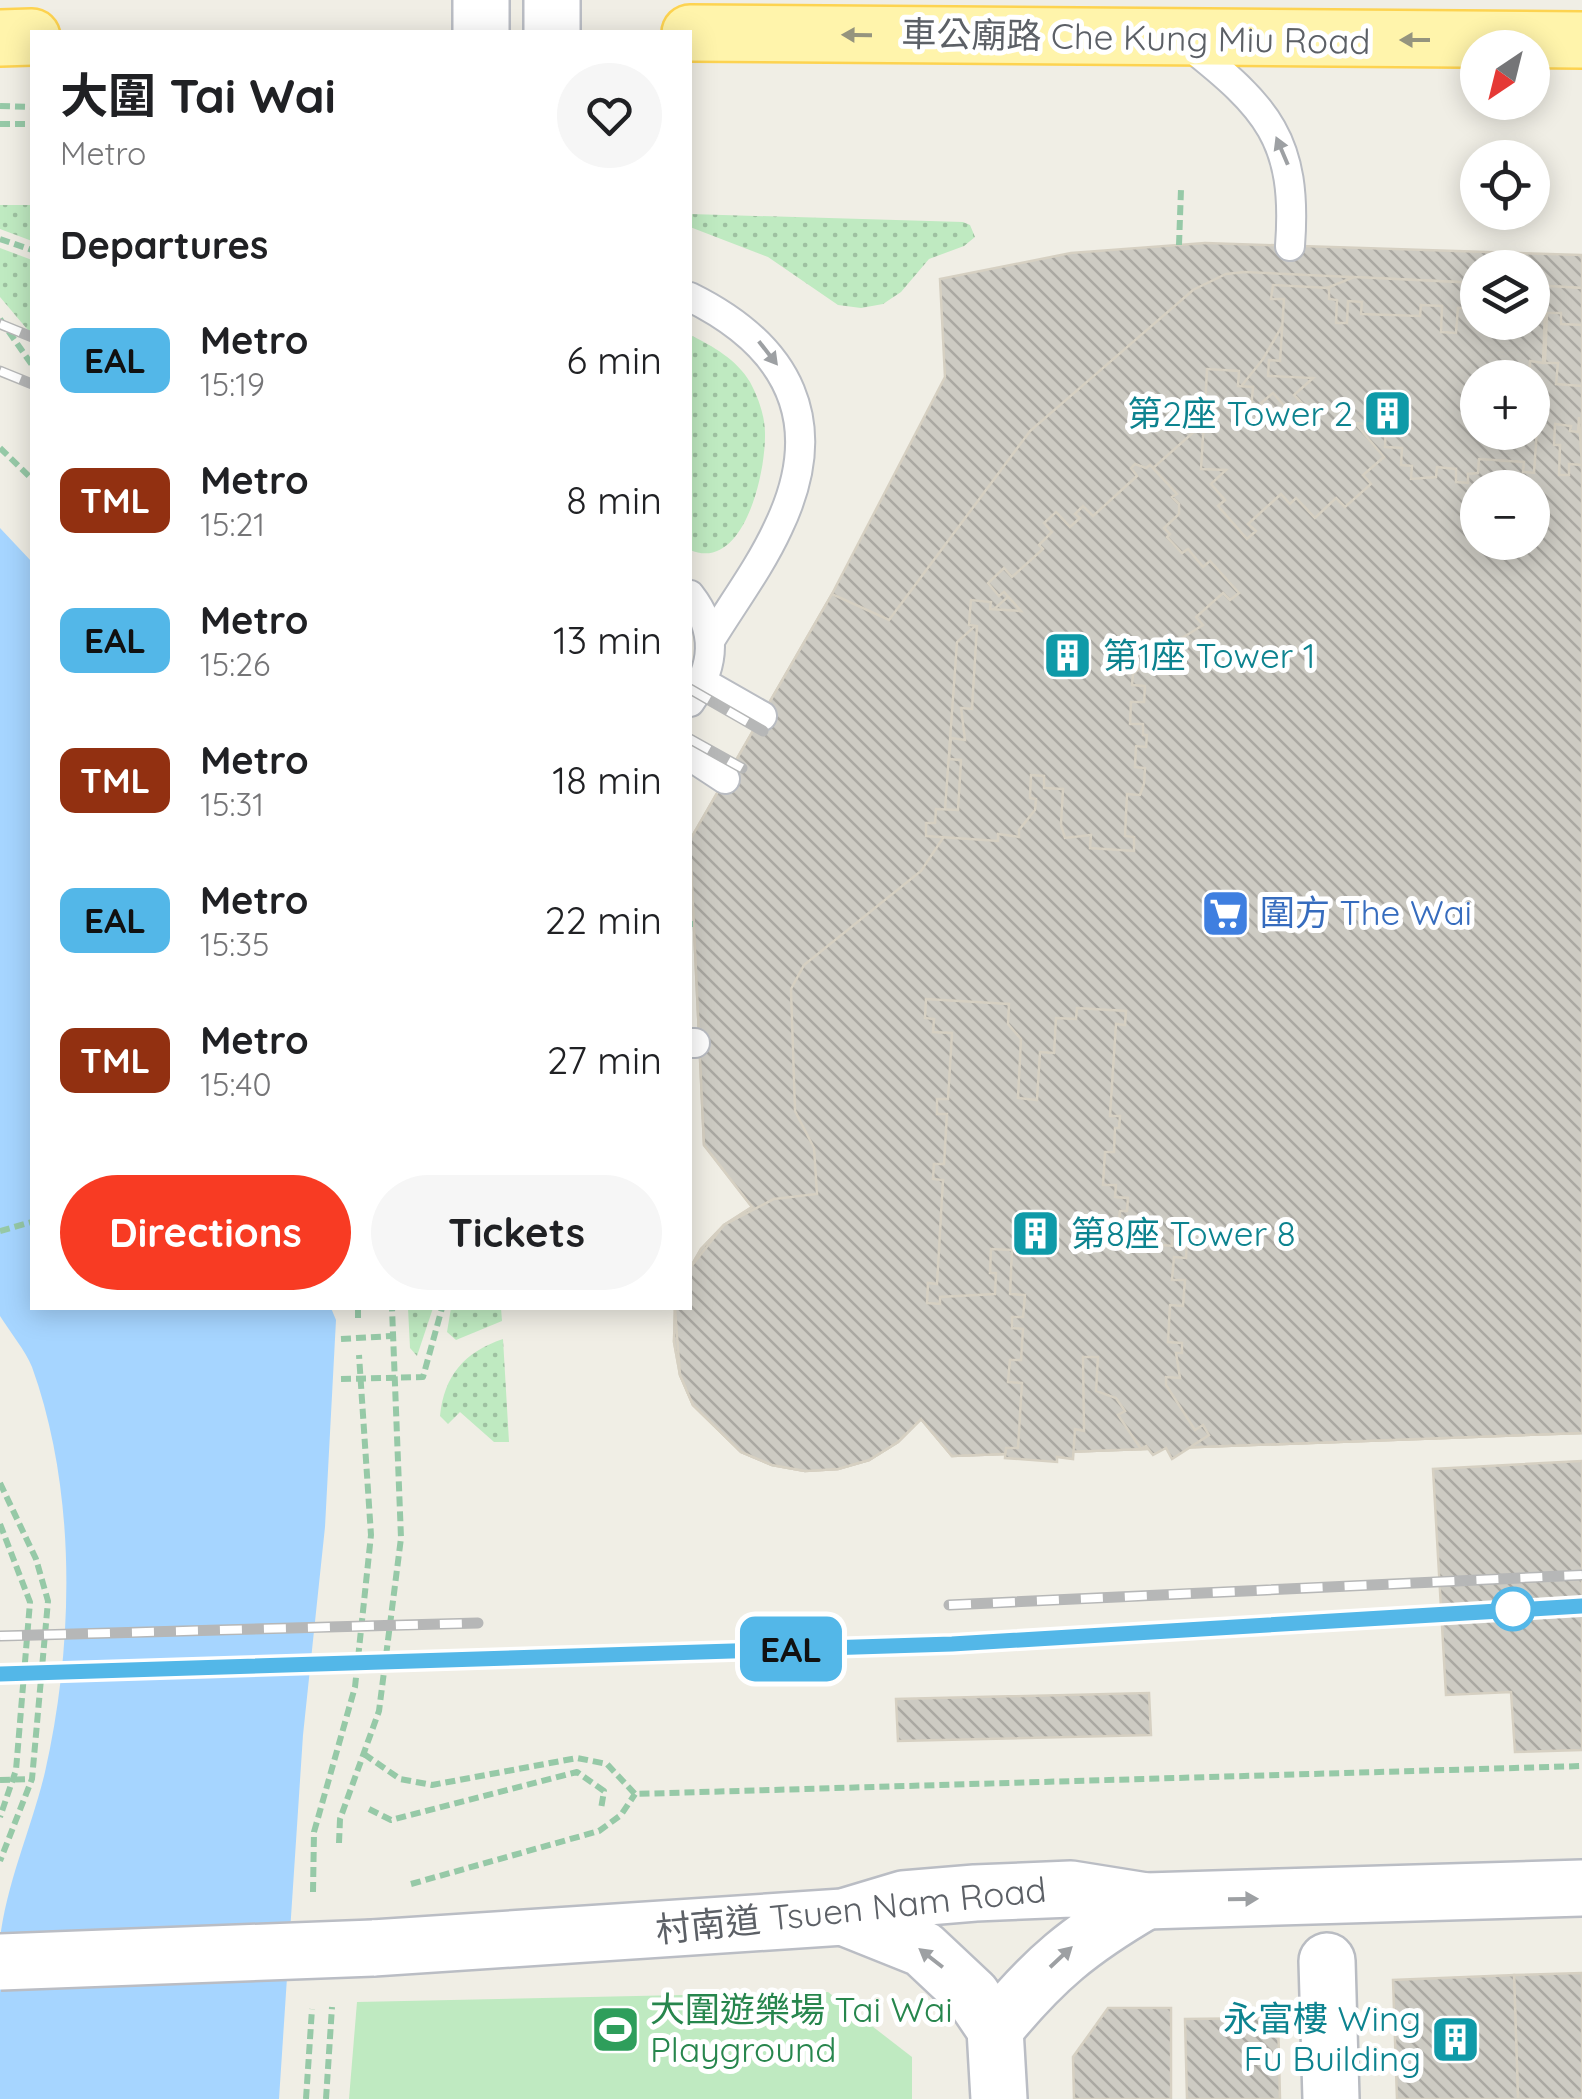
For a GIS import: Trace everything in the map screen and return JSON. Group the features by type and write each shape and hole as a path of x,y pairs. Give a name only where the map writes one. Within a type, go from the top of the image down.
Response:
{"main road":[{"name":"車公廟路 Che Kung Miu Road","path":"692,33 1182,40 1582,40"},
{"path":"0,38 30,38"}],"street":[{"path":"481,0 481,30"},
{"path":"552,0 552,30"},
{"name":"村南道 Tsuen Nam Road","path":"0,1962 373,1948 843,1918 903,1899 975,1892 1070,1890 1146,1901 1582,1888"},
{"path":"996,2029 1033,1983 1081,1939 1146,1901"},
{"path":"843,1918 923,1949 972,1995 996,2029 999,2099"},
{"path":"1327,1962 1330,2099"}],"lane":[{"path":"1182,40 1234,81 1264,115 1287,155 1294,198 1290,246"},
{"path":"692,298 752,334 776,360 792,392 799,425 798,458 778,528 711,639"},
{"path":"692,598 705,617 711,639 711,663 697,693 762,716"},
{"path":"692,757 726,779"}],"path":[{"path":"0,106 30,108"},
{"path":"0,124 30,124"},
{"path":"1179,244 1181,189"},
{"path":"0,239 30,249"},
{"path":"0,319 30,362"},
{"path":"0,448 30,476"},
{"path":"0,1231 30,1223"},
{"path":"358,1310 358,1319"},
{"path":"338,1843 340,1819 378,1711 401,1538 392,1310"},
{"path":"341,1379 424,1377 441,1310"},
{"path":"341,1339 392,1336"},
{"path":"313,1910 314,1832 355,1687 371,1535 359,1355"},
{"path":"0,1483 36,1559 48,1601 48,1640 32,1778 0,1861"},
{"path":"0,1524 30,1602 12,1779 0,1817"},
{"path":"364,1754 400,1779 432,1784 577,1758 607,1764 635,1794 1582,1766"},
{"path":"369,1809 391,1820 577,1772 604,1791 601,1809"},
{"path":"0,1780 32,1778"},
{"path":"392,1889 599,1831 621,1815 635,1794"},
{"path":"306,2099 312,1989"},
{"path":"326,2099 332,2007"}],"green space":[{"path":"0,205 30,205 30,240 0,229"},
{"path":"692,214 963,222 970,225 975,237 964,246 929,259 901,292 883,304 861,308 838,305 768,257 692,228"},
{"path":"0,248 30,259 30,333 0,297"},
{"path":"692,336 724,354 745,374 765,427 761,471 748,515 725,547 709,553 692,550"},
{"path":"408,1310 432,1310 417,1356 410,1348"},
{"path":"451,1310 501,1310 502,1321 456,1340 447,1332"},
{"path":"503,1339 509,1442 494,1442 460,1412 448,1424 440,1416 446,1389 458,1367 477,1351"},
{"name":"大圍遊樂場 Tai Wai Playground","path":"828,1992 912,2057 912,2099 349,2099 357,2002"}],"water":[{"path":"0,528 30,560 30,1310 332,1310 336,1320 325,1527 303,1735 279,2099 0,2099 0,1940 55,1723 62,1672 66,1568 64,1516 47,1415 32,1367 0,1316"}],"building":[{"name":"圍方 The Wai","path":"1205,243 1460,251 1460,340 1550,340 1550,254 1582,255 1582,1433 952,1456 921,1419 898,1442 869,1460 838,1469 805,1471 772,1465 741,1452 693,1405 680,1375 674,1342 675,1310 692,1310 692,1265 701,1249 724,1225 752,1207 704,1145 692,837 832,594 945,377 940,279 1071,253"},
{"name":"圍方 The Wai","path":"1226,274 1460,282 1460,340 1550,340 1550,286 1582,288 1582,1433 952,1456 921,1419 898,1442 869,1460 838,1469 805,1471 772,1465 741,1452 693,1405 680,1375 674,1342 675,1310 692,1310 692,1265 701,1249 724,1225 752,1207 704,1145 692,837 832,594 889,620 1030,431 1193,290"},
{"name":"圍方 The Wai","path":"1354,277 1460,282 1460,340 1550,340 1550,286 1582,288 1582,1433 952,1456 921,1419 898,1442 869,1460 838,1469 805,1471 772,1465 741,1452 693,1405 680,1375 675,1310 692,1310 692,1265 724,1225 774,1199 817,1194 814,1148 795,1111 791,989 804,965 921,871 943,838 957,642 1231,399 1263,359 1289,314 1307,296"},
{"name":"第2座 Tower 2","path":"1273,285 1329,288 1329,299 1337,300 1336,323 1347,323 1348,301 1362,302 1361,314 1420,316 1421,305 1442,306 1441,332 1456,333 1460,308 1460,340 1544,340 1543,360 1460,360 1460,450 1536,450 1534,470 1523,470 1524,462 1479,459 1478,470 1460,470 1460,482 1456,482 1456,469 1437,467 1436,477 1411,479 1412,466 1401,465 1402,448 1385,447 1386,426 1355,423 1384,457 1363,475 1371,484 1345,507 1336,498 1315,518 1296,498 1290,504 1281,494 1248,524 1256,531 1247,539 1218,506 1225,500 1211,484 1226,470 1201,469 1204,421 1192,420 1193,408 1205,409 1207,369 1239,371 1238,386 1253,387 1251,410 1268,410 1261,403 1273,393 1294,417 1306,407 1294,395 1313,378 1268,376 1269,360 1280,361 1284,299 1271,299"},
{"path":"1550,313 1561,313 1561,324 1582,325 1582,386 1556,384 1558,363 1545,360"},
{"path":"1579,417 1582,465 1569,464 1569,475 1559,475 1560,445 1554,445 1555,424 1571,426 1570,431 1578,432"},
{"name":"第1座 Tower 1","path":"1135,464 1146,468 1150,465 1177,494 1172,497 1179,504 1179,514 1164,528 1170,534 1167,537 1182,553 1188,549 1203,567 1210,561 1239,593 1230,600 1223,593 1196,617 1203,625 1182,638 1178,647 1172,639 1157,652 1164,659 1155,668 1148,660 1133,674 1132,685 1145,686 1144,702 1131,702 1130,724 1143,724 1143,735 1147,735 1146,747 1136,746 1135,767 1145,768 1144,784 1140,795 1127,794 1125,836 1134,837 1134,851 1090,848 1091,835 1065,838 1061,825 1063,789 1044,788 1044,776 1031,775 1030,798 1036,799 1035,810 1019,830 1019,837 998,834 998,841 926,836 926,823 935,823 936,809 958,810 961,760 949,759 951,738 965,740 961,708 972,709 977,626 969,625 971,600 991,602 990,609 1021,611 1004,592 999,596 988,583 1004,568 1012,577 1043,549 1039,545 1052,532 1044,523 1056,512 1070,527 1080,518 1075,514 1083,506 1093,516 1137,476 1131,468"},
{"name":"第8座 Tower 8","path":"926,999 1009,1004 1008,1024 1021,1039 1018,1098 1037,1100 1040,1052 1054,1053 1056,1018 1076,1019 1077,1008 1126,1011 1125,1025 1116,1024 1110,1116 1120,1116 1119,1128 1115,1128 1114,1152 1105,1152 1103,1185 1116,1185 1115,1197 1128,1198 1127,1211 1120,1211 1118,1229 1131,1230 1130,1242 1172,1246 1172,1238 1187,1238 1186,1258 1174,1257 1172,1280 1185,1280 1183,1306 1170,1305 1168,1342 1182,1343 1182,1353 1176,1353 1180,1378 1166,1377 1166,1385 1195,1430 1203,1425 1209,1435 1172,1459 1166,1448 1153,1455 1146,1446 1141,1449 1118,1415 1125,1411 1116,1398 1096,1391 1098,1357 1083,1357 1084,1431 1075,1429 1073,1459 1057,1457 1057,1462 1005,1458 1006,1448 1018,1448 1022,1383 1008,1382 1010,1360 1021,1360 1023,1329 1012,1328 1012,1317 1023,1317 1025,1295 1010,1294 1012,1250 991,1249 990,1273 996,1273 995,1294 940,1297 940,1304 927,1303 928,1283 937,1284 943,1180 933,1179 934,1164 944,1164 947,1114 937,1114 937,1099 948,1099 952,1033 933,1032 934,1019 925,1018"},
{"path":"1582,1461 1582,1750 1515,1752 1511,1692 1446,1695 1433,1469"},
{"path":"1149,1693 1151,1735 898,1741 896,1699"},
{"path":"1582,1973 1582,2099 1518,2099 1514,1975"},
{"name":"永富樓 Wing Fu Building","path":"1514,1975 1518,2099 1397,2099 1393,1980"},
{"path":"1108,2008 1171,2008 1171,2099 1074,2099 1073,2057"},
{"path":"1278,2018 1280,2099 1187,2099 1185,2019"}],"railway":[{"path":"0,324 30,336"},
{"path":"0,371 30,383"},
{"path":"692,690 763,731"},
{"path":"692,740 742,768"},
{"path":"949,1605 1582,1575"},
{"path":"952,1644 1582,1606"},
{"path":"0,1636 478,1623"},
{"path":"0,1674 480,1659"}],"metro line":[{"name":"EAL","path":"0,1674 952,1644 1582,1606"}],"place":[{"name":"第2座 Tower 2","path":"1388,414"},
{"name":"第1座 Tower 1","path":"1068,656"},
{"name":"圍方 The Wai","path":"1225,913"},
{"name":"第8座 Tower 8","path":"1036,1234"},
{"name":"大圍遊樂場 Tai Wai Playground","path":"615,2030"},
{"name":"永富樓 Wing Fu Building","path":"1456,2039"}]}
